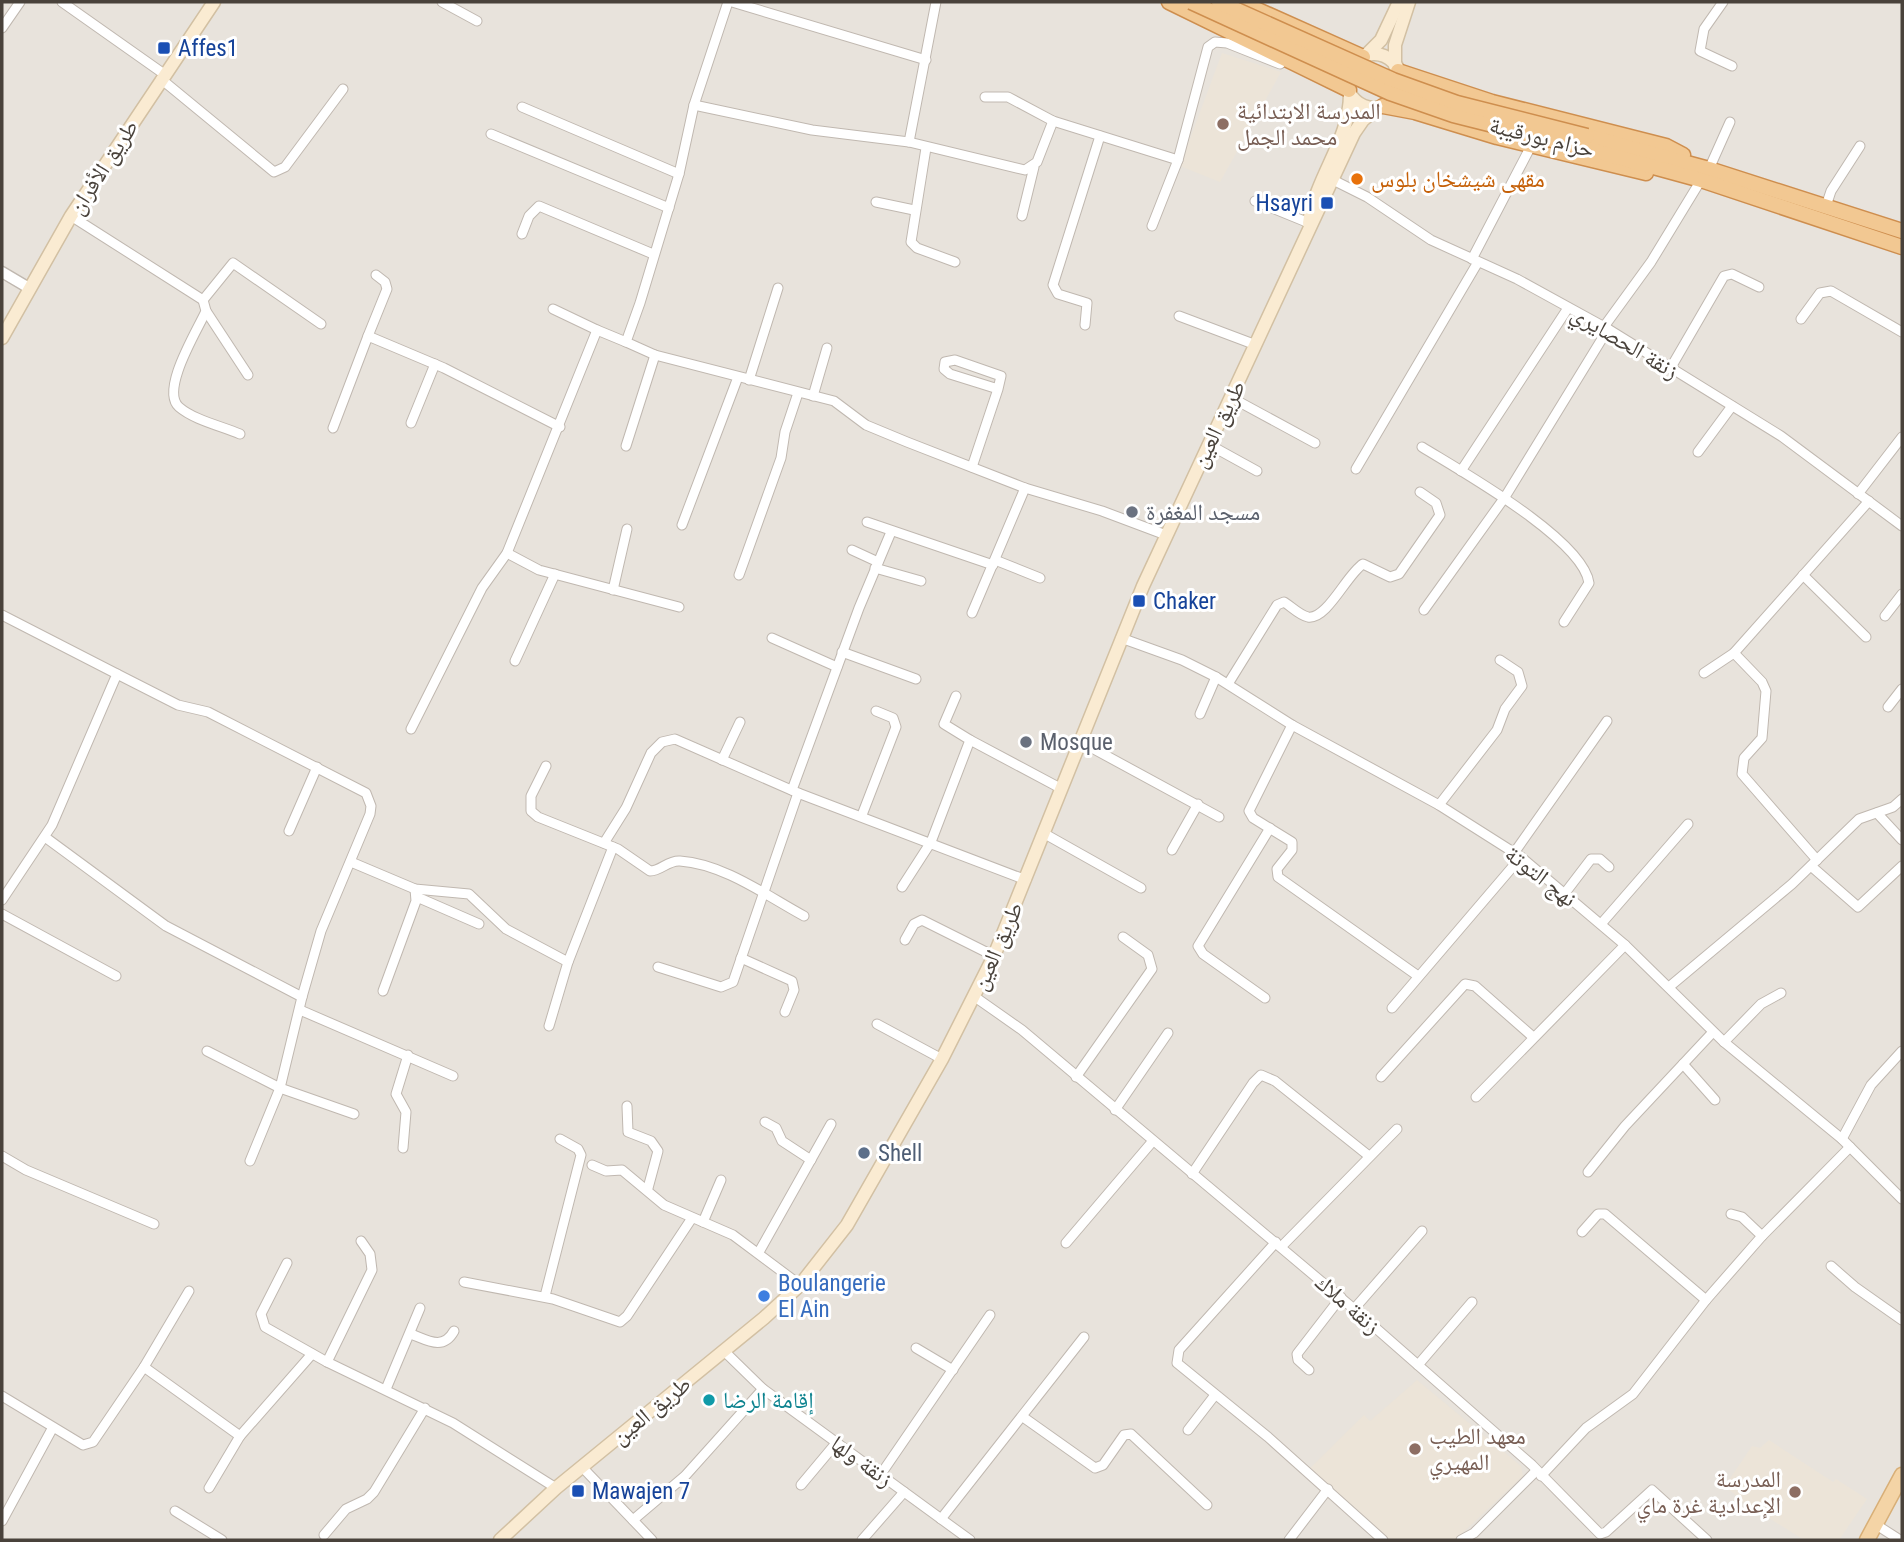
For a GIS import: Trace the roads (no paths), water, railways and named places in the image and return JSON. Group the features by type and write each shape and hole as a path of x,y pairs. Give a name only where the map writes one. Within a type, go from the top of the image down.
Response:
{"highway":[{"path":"1169,2 1287,58 1350,92"},
{"name":"حزام بورقيبة","path":"1191,2 1390,93 1453,115 1586,142"},
{"name":"حزام بورقيبة","path":"1219,2 1393,80 1457,103 1586,142 1826,206 1902,231"},
{"path":"1240,2 1364,56"},
{"path":"1397,68 1492,103 1667,146 1705,175"},
{"path":"1381,106 1401,108 1531,146 1643,173 1705,175"},
{"name":"حزام بورقيبة","path":"1705,175 1902,247"}],"main road":[{"name":"طريق الأفران","path":"2,338 71,216 214,2"},
{"path":"1399,2 1381,40 1349,70 1350,92 1363,106 1381,106 1395,98 1399,89 1395,45 1409,2"},
{"path":"1364,56 1378,54 1397,68"},
{"name":"طريق العين","path":"500,1540 556,1488 724,1352 800,1285 847,1225 942,1059 994,956 1045,834 1121,638 1309,223 1312,203 1348,118 1350,92"},
{"name":"طريق العين","path":"1309,223 1321,208 1354,133 1363,120 1381,106"},
{"path":"1867,1540 1902,1475"}],"street":[{"path":"2,28 20,2"},
{"path":"62,2 163,77 274,172 285,167 343,89"},
{"path":"442,2 477,22"},
{"path":"626,342 679,174 694,105 730,2 926,60"},
{"path":"909,142 936,2"},
{"path":"1723,2 1704,29 1700,51 1732,66"},
{"path":"1152,226 1178,160 1205,54 1211,44 1227,43 1274,63 1280,64 1287,58"},
{"path":"985,97 1008,97 1053,121 1178,160"},
{"path":"694,105 811,130 909,142 1025,170 1034,167"},
{"path":"522,107 679,174"},
{"path":"1022,216 1034,167 1053,121"},
{"path":"1424,610 1505,497 1606,328 1705,175 1730,122"},
{"path":"491,134 668,208"},
{"path":"1085,325 1087,303 1058,294 1053,285 1100,136"},
{"path":"1356,469 1475,261 1531,146"},
{"path":"1826,206 1831,191 1860,146"},
{"path":"926,148 910,237 914,246 955,262"},
{"name":"زنقة الحصايري","path":"1333,180 1367,197 1432,240 1606,328 1780,436 1902,526"},
{"path":"1255,201 1309,223"},
{"path":"876,202 914,210"},
{"path":"522,234 529,216 539,206 653,254"},
{"path":"71,216 204,300 206,311 248,375"},
{"path":"204,300 233,263 321,324"},
{"path":"2,272 29,288"},
{"path":"1670,369 1724,276 1732,274 1759,287"},
{"path":"333,428 387,289 385,282 376,275"},
{"path":"749,380 778,288"},
{"path":"1801,320 1820,293 1831,291 1902,332"},
{"path":"1461,471 1568,307"},
{"path":"553,309 655,355 838,403 866,425 1025,488 1102,511 1166,535"},
{"path":"206,311 176,375 172,393 174,401 187,412 240,434"},
{"path":"1179,316 1256,345"},
{"path":"411,729 482,588 508,554 597,330"},
{"path":"368,336 435,364 560,427"},
{"path":"813,396 827,348"},
{"path":"626,446 655,355"},
{"path":"972,467 1002,378 998,372 955,360 945,362 944,369 950,374 998,389"},
{"path":"411,423 435,364"},
{"path":"682,525 738,377"},
{"path":"739,575 781,458 785,432 798,393"},
{"path":"1232,398 1315,443"},
{"path":"1698,453 1732,406"},
{"path":"1858,494 1902,437"},
{"path":"1208,444 1257,471"},
{"path":"1422,447 1505,497 1556,540 1588,579 1587,589 1564,622"},
{"path":"972,613 1025,488"},
{"path":"1228,684 1277,605 1284,602 1301,614 1316,616 1363,564 1390,577 1399,573 1440,515 1436,503 1420,492"},
{"path":"1704,673 1734,653 1869,501"},
{"path":"867,522 891,532 1040,578"},
{"path":"613,590 627,529"},
{"path":"658,967 726,986 733,982 842,652 891,532"},
{"path":"852,550 877,565 921,581"},
{"path":"508,554 555,574 679,607"},
{"path":"515,661 555,574"},
{"path":"1803,575 1866,637"},
{"path":"1885,615 1902,594"},
{"path":"2,615 178,705 208,712 359,787 370,801 370,814 321,931 302,997 281,1088 250,1161"},
{"path":"772,638 837,667"},
{"name":"نهج التوتة","path":"1121,638 1182,660 1216,677 1292,725 1439,805 1518,855 1601,924 1724,1042 1842,1139 1902,1199"},
{"path":"842,652 916,679"},
{"path":"1734,653 1762,682 1766,691 1762,738 1744,758 1742,774 1814,863 1858,906 1902,866"},
{"path":"1439,805 1497,730 1505,709 1522,686 1518,672 1500,660"},
{"path":"2,900 45,837 117,674"},
{"path":"1200,714 1216,677"},
{"path":"1888,707 1902,689"},
{"path":"956,696 945,718 945,726 1062,789"},
{"path":"862,815 896,727 893,718 876,711"},
{"path":"1392,1008 1518,855 1607,721"},
{"path":"722,760 740,722"},
{"path":"1292,725 1250,811 1252,818 1286,837 1292,844 1277,869 1280,879 1418,976"},
{"path":"548,1026 609,845 652,753 662,742 675,739 795,792 862,815 1026,880"},
{"path":"902,887 931,842 970,740"},
{"path":"1081,742 1219,817"},
{"path":"547,766 531,796 531,811 609,845 650,871 673,861 686,862 734,878 804,916"},
{"path":"289,831 317,767"},
{"path":"1669,987 1814,863 1858,819 1893,807 1902,799"},
{"path":"1172,850 1198,804"},
{"path":"1877,813 1902,840"},
{"path":"1601,924 1688,824"},
{"path":"1265,998 1203,954 1198,946 1270,828"},
{"path":"1045,834 1141,888"},
{"path":"45,837 166,926 302,997"},
{"path":"1564,892 1591,859 1600,859 1609,867"},
{"path":"351,862 479,924"},
{"path":"416,893 469,894 506,929 568,962"},
{"path":"383,991 416,893"},
{"path":"2,914 116,976"},
{"path":"905,940 914,924 922,920 994,956"},
{"path":"1076,1077 1152,969 1148,956 1123,937"},
{"path":"1476,1097 1625,946"},
{"path":"741,958 792,981 794,990 785,1012"},
{"path":"1381,1077 1465,984 1475,986 1533,1037"},
{"path":"1724,1042 1761,1004 1781,993"},
{"name":"زنقة ملاك","path":"975,997 1022,1030 1152,1142 1341,1297 1538,1473 1600,1534 1606,1532 1653,1490 1707,1540"},
{"path":"300,1010 453,1076"},
{"path":"877,1024 942,1059"},
{"path":"1588,1172 1713,1032"},
{"path":"1115,1110 1168,1033"},
{"path":"207,1051 281,1088 354,1114"},
{"path":"1842,1139 1871,1085 1902,1051"},
{"path":"403,1148 406,1112 396,1094 408,1055"},
{"path":"1683,1064 1715,1100"},
{"path":"1192,1174 1261,1075 1275,1081 1369,1156"},
{"path":"627,1106 628,1132 651,1141 658,1151 648,1188"},
{"path":"765,1122 776,1128 784,1143 811,1160"},
{"path":"759,1251 831,1124"},
{"path":"1383,1540 1328,1489 1181,1368 1176,1354 1278,1245 1397,1129"},
{"path":"544,1296 581,1155 578,1149 560,1139"},
{"path":"1066,1243 1152,1142"},
{"path":"1461,1540 1474,1533 1586,1428 1633,1394 1706,1300 1762,1236 1850,1147"},
{"path":"2,1156 26,1170 154,1224"},
{"path":"592,1165 606,1171 619,1169 648,1188 664,1205 759,1251 800,1285"},
{"path":"703,1222 721,1180"},
{"path":"1582,1232 1598,1214 1604,1213 1706,1300"},
{"path":"1731,1214 1742,1217 1762,1236"},
{"path":"464,1282 544,1296 623,1321 692,1218"},
{"path":"1354,1309 1422,1231"},
{"path":"327,1362 372,1270 370,1255 361,1241"},
{"path":"287,1263 261,1314 261,1322 327,1362 461,1427 556,1488"},
{"path":"1831,1266 1859,1291 1902,1320"},
{"path":"2,1396 83,1446 93,1442 144,1367 189,1291"},
{"path":"1309,1370 1298,1360 1297,1354 1341,1297"},
{"path":"1418,1365 1472,1302"},
{"path":"386,1389 420,1308"},
{"path":"881,1474 990,1315"},
{"path":"411,1334 438,1343 446,1341 454,1331"},
{"path":"942,1519 1084,1337"},
{"path":"916,1348 953,1370"},
{"name":"زنقة ولها","path":"724,1352 763,1389 970,1540"},
{"path":"209,1488 240,1436 312,1354"},
{"path":"144,1367 240,1436"},
{"path":"633,1520 685,1476 763,1389"},
{"path":"1188,1430 1215,1395"},
{"path":"324,1535 346,1509 370,1496 425,1408"},
{"path":"1023,1417 1095,1468 1103,1465 1124,1435 1131,1434 1208,1505"},
{"path":"2,1521 52,1429"},
{"path":"801,1485 837,1442"},
{"path":"583,1467 652,1540"},
{"path":"1289,1540 1328,1489"},
{"path":"862,1540 904,1492"},
{"path":"175,1511 222,1540"},
{"path":"1875,1524 1900,1540"}],"place":[{"name":"Affes1","path":"164,48"},
{"name":"المدرسة الابتدائية محمد الجمل","path":"1223,124"},
{"name":"مقهى شيشخان بلوس","path":"1357,179"},
{"name":"Hsayri","path":"1327,203"},
{"name":"مسجد المغفرة","path":"1132,512"},
{"name":"Chaker","path":"1139,601"},
{"name":"Mosque","path":"1026,742"},
{"name":"Shell","path":"864,1153"},
{"name":"Boulangerie El Ain","path":"764,1296"},
{"name":"إقامة الرضا","path":"709,1400"},
{"name":"معهد الطيب المهيري","path":"1415,1449"},
{"name":"Mawajen 7","path":"578,1491"},
{"name":"المدرسة الإعدادية غرة ماي","path":"1795,1492"}]}
